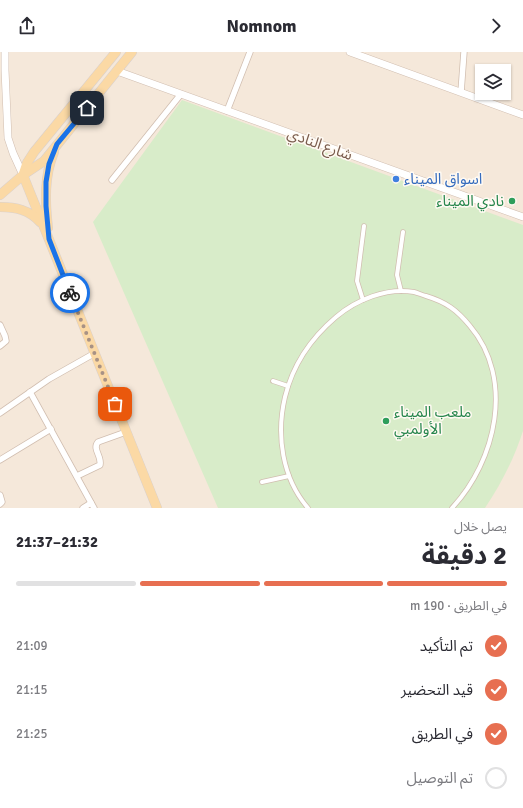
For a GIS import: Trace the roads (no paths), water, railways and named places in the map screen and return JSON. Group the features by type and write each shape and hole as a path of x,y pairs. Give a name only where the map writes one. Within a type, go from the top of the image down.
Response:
{"main road":[{"path":"116,52 34,152 27,163 23,174 157,508"},
{"path":"0,195 23,174 44,161 132,52"},
{"path":"49,239 46,206 46,182 49,164 57,144"},
{"path":"0,207 24,210 36,217 43,224"}],"street":[{"path":"5,52 2,70 8,138 23,174"},
{"path":"227,111 250,52"},
{"path":"350,52 523,115"},
{"path":"461,92 464,52"},
{"name":"شارع النادي","path":"117,71 523,217"},
{"path":"112,180 181,94"},
{"path":"363,300 357,280 364,226"},
{"path":"401,292 397,275 403,232"},
{"path":"308,508 299,496 289,476 281,445 282,414 288,386 294,370 302,355 319,333 342,312 355,303 384,293 414,292 444,303 456,311 476,333 489,360 496,389 496,405 492,436 487,450 476,476 468,489 452,508"},
{"path":"0,325 6,341 0,346"},
{"path":"0,412 49,379 95,353"},
{"path":"273,381 288,386"},
{"path":"30,392 93,506 83,508"},
{"path":"0,460 51,429"},
{"path":"77,476 100,464 100,457 96,447 98,442 126,432"},
{"path":"262,482 289,476"},
{"path":"0,495 2,502 0,504"}],"place":[{"name":"اسواق الميناء","path":"396,179"},
{"name":"نادي الميناء","path":"512,201"},
{"name":"ملعب الميناء الأولمبي","path":"386,421"}]}
